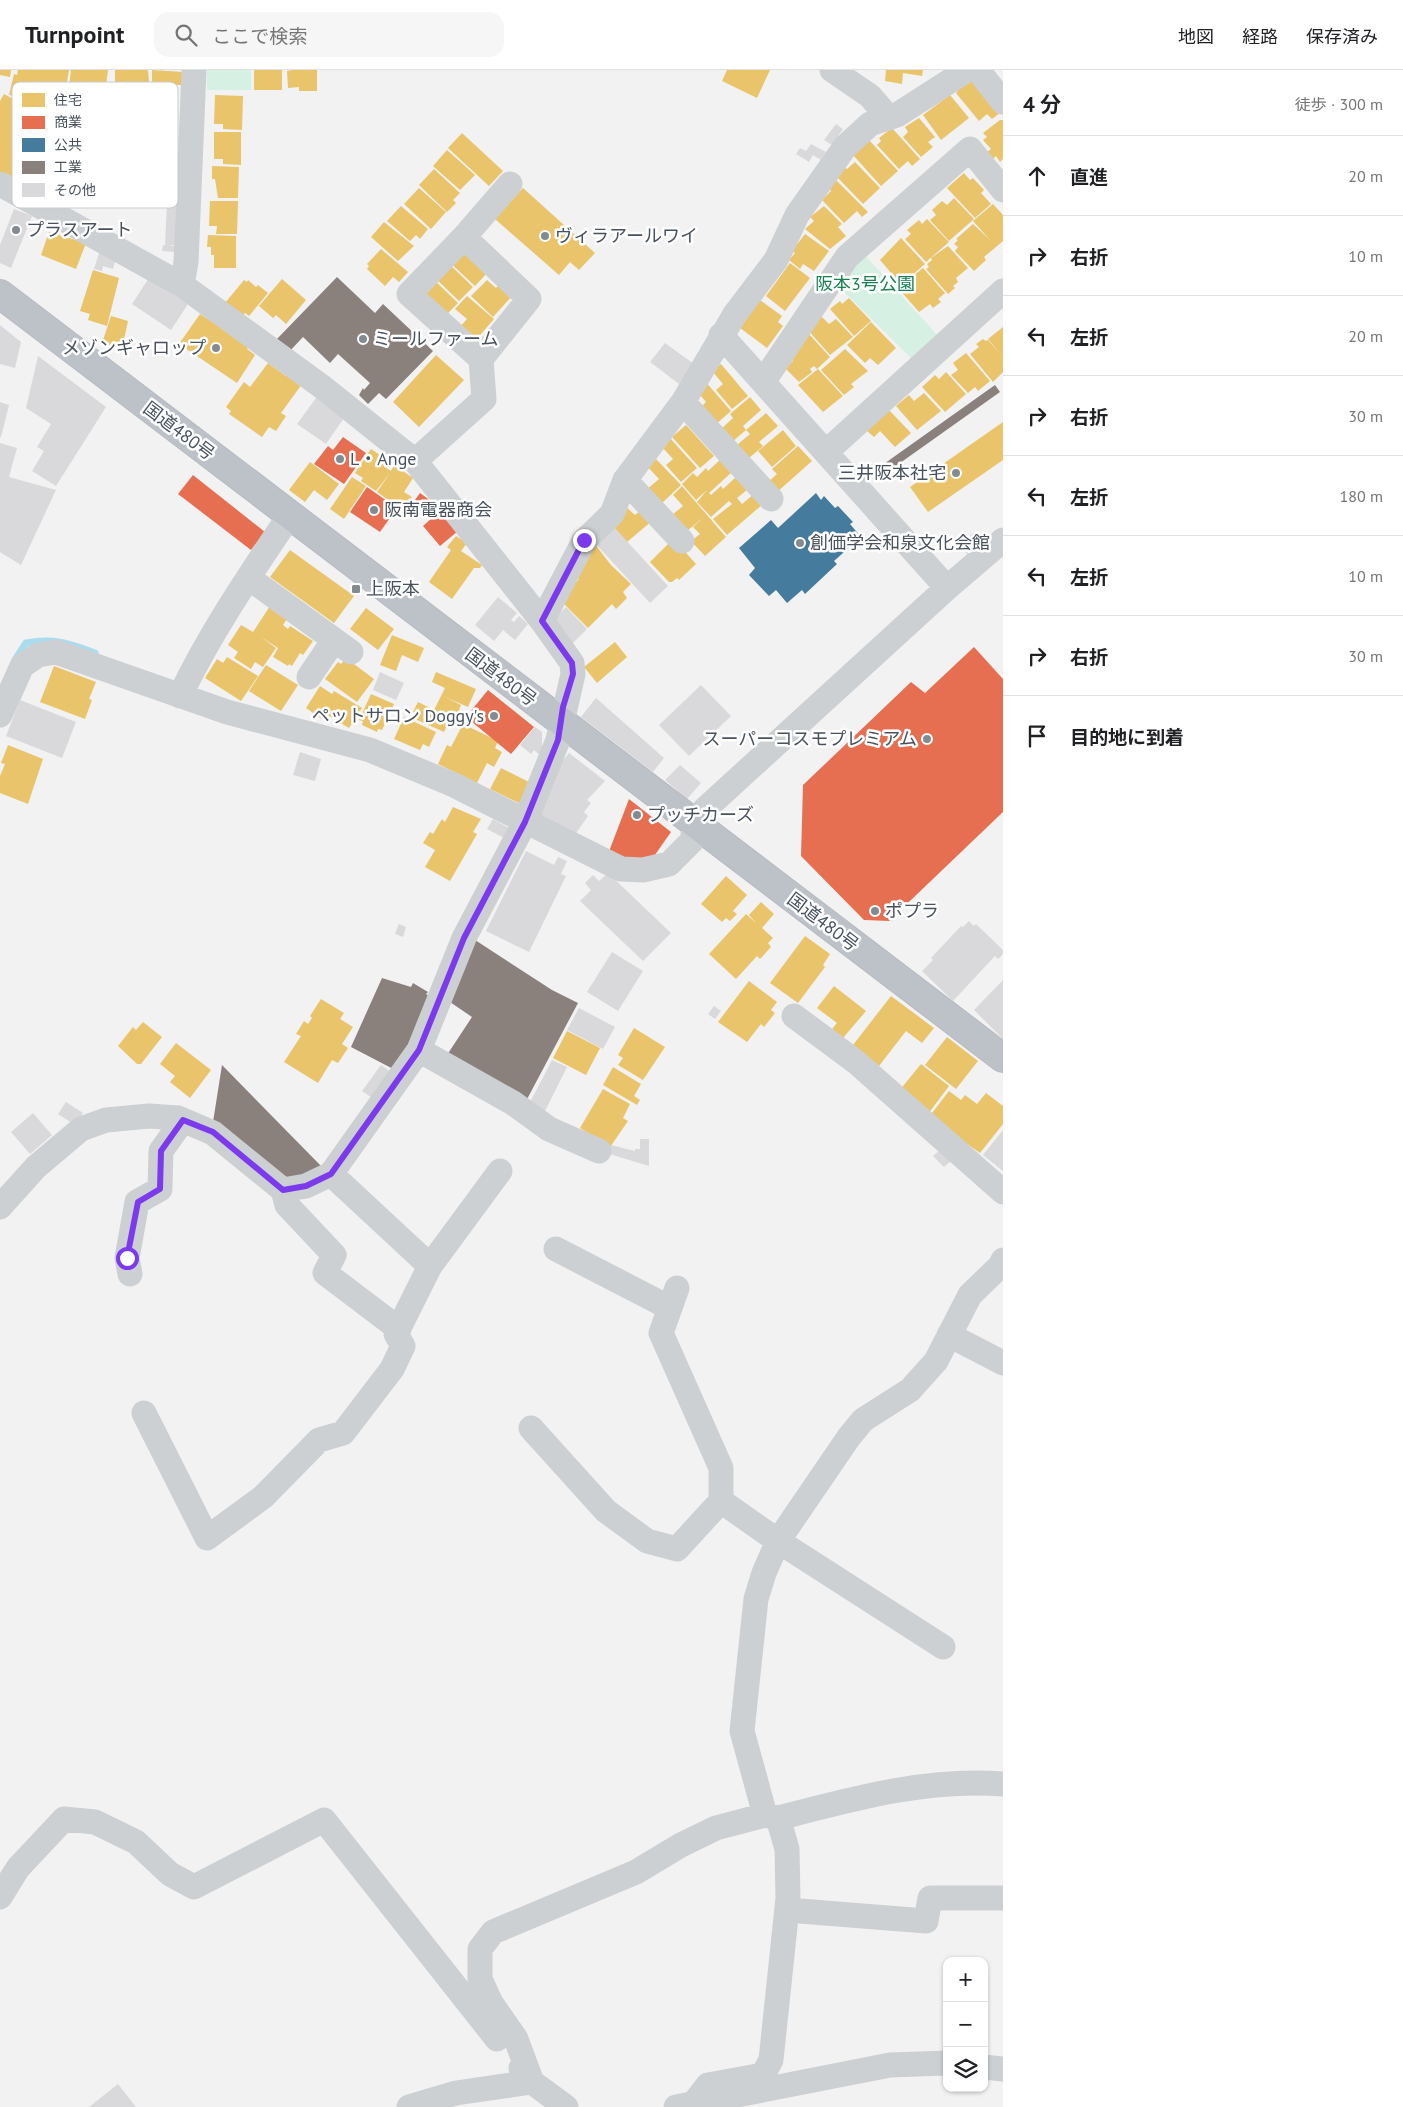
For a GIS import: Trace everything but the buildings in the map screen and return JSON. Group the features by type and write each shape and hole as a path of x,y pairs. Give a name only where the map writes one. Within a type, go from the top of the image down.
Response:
{"highway":[{"name":"国道480号","path":"0,294 1003,1058"}],"street":[{"path":"182,285 186,262 194,70"},
{"path":"832,70 870,96 889,118"},
{"path":"542,621 584,540 612,514 626,480 683,402 721,335 776,260 797,215 845,148 870,124 897,115 966,70"},
{"path":"978,70 1003,102"},
{"path":"763,382 847,256 970,149 1003,190"},
{"path":"0,184 12,191"},
{"path":"481,359 409,294 510,184"},
{"path":"43,208 182,285 321,386 415,461 542,621 572,663 573,674 558,740 525,822 464,938 419,1050 331,1174 306,1186 283,1190"},
{"path":"415,461 484,398 481,359 529,299 464,236"},
{"path":"826,452 1003,291"},
{"path":"721,335 948,588"},
{"path":"683,402 771,499"},
{"path":"626,480 682,541"},
{"path":"180,696 188,678 249,578 290,516"},
{"path":"0,715 22,666 38,655 56,652 227,712 370,750 454,785 621,869 643,870 669,864 692,841 695,824 704,810 1003,540"},
{"path":"249,578 343,646 309,677"},
{"path":"794,1016 856,1062 1003,1192"},
{"path":"419,1050 513,1103 550,1129 599,1151"},
{"path":"0,1207 36,1168 81,1129 106,1120 140,1117 183,1120 213,1132 283,1190 287,1205 334,1255 325,1273 399,1329"},
{"path":"130,1274 127,1258 138,1202 160,1189 161,1151 183,1120"},
{"path":"144,1413 207,1538 262,1497 319,1440 343,1434 392,1369 403,1346 396,1334 430,1266 500,1171"},
{"path":"331,1174 430,1266"},
{"path":"531,1428 606,1511 647,1541 677,1549 721,1500 721,1468 661,1333 674,1298 556,1249"},
{"path":"685,2105 708,2086 763,2075 771,2060 787,1910 787,1849 772,1816 742,1731 756,1599 764,1573 778,1541 863,1420 910,1390 936,1361 970,1295 1000,1266 1003,1260"},
{"path":"949,1335 1003,1363"},
{"path":"721,1500 778,1541 943,1647"},
{"path":"532,2082 516,2039 491,2004 480,1979 480,1949 493,1932 636,1872 681,1845 716,1828 923,1785 969,1781 1003,1784"},
{"path":"0,1897 18,1868 64,1819 95,1822 136,1842 170,1874 194,1886 324,1820 532,2082 566,2107"},
{"path":"787,1910 926,1921 930,1898 1003,1898"},
{"path":"685,2105 890,2066 943,2063"},
{"path":"988,2067 1003,2069"},
{"path":"409,2107 456,2093 532,2082"}],"green space":[{"path":"207,70 251,70 251,90 207,90"},
{"name":"阪本3号公園","path":"863,253 939,337 915,362 838,286"}],"waterway":[{"path":"15,660 26,643 45,641 61,642 95,653"}],"place":[{"name":"プラスアート","path":"16,230"},
{"name":"ヴィラアールワイ","path":"545,236"},
{"name":"ミールファーム","path":"363,339"},
{"name":"メゾンギャロップ","path":"216,348"},
{"name":"L・Ange","path":"340,459"},
{"name":"三井阪本社宅","path":"956,473"},
{"name":"阪南電器商会","path":"374,510"},
{"name":"創価学会和泉文化会館","path":"800,543"},
{"name":"上阪本","path":"356,589"},
{"name":"ペットサロン Doggy's","path":"494,716"},
{"name":"スーパーコスモプレミアム","path":"927,739"},
{"name":"プッチカーズ","path":"637,815"},
{"name":"ポプラ","path":"875,911"}],"route":[{"path":"127,1258 138,1202 160,1189 161,1151 183,1120 213,1132 283,1190 306,1186 331,1174 419,1050 464,938 525,822 558,740 563,707 573,674 572,663 542,621 584,540"}]}
